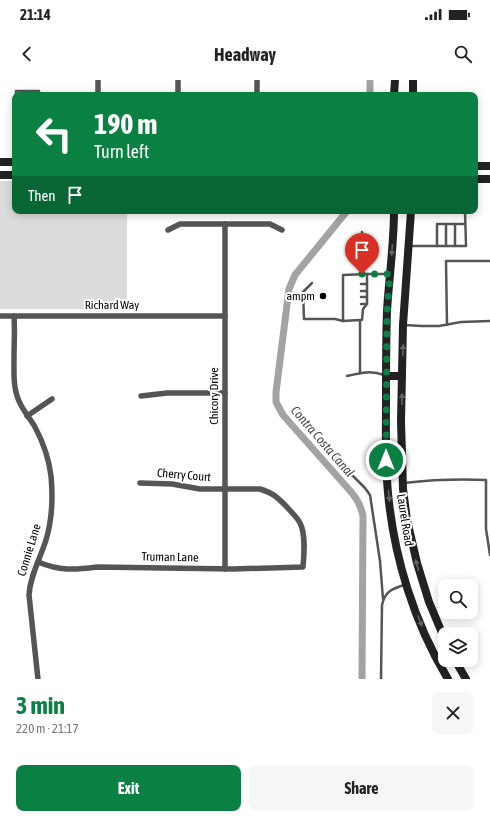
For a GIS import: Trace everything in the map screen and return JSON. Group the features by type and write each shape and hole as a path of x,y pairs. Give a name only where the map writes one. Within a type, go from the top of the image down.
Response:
{"main road":[{"path":"394,80 394,92"},
{"path":"413,80 413,92"},
{"path":"0,162 12,162"},
{"path":"478,166 490,166"},
{"path":"0,175 12,175"},
{"path":"478,179 490,179"},
{"name":"Laurel Road","path":"394,214 387,312 386,460 388,494 400,562 412,603 426,636 448,679"},
{"name":"Laurel Road","path":"411,214 403,325 401,421 402,483 407,520 417,563 429,602 440,627"},
{"path":"386,376 402,376"},
{"path":"459,667 466,679"}],"street":[{"path":"98,80 98,92"},
{"path":"178,80 178,92"},
{"path":"258,80 258,92"},
{"path":"168,230 180,224 270,224 282,230"},
{"name":"Chicory Drive","path":"225,224 225,569"},
{"name":"Richard Way","path":"0,316 225,316"},
{"name":"Connie Lane","path":"14,316 14,374 18,400 37,431 44,448 51,476 52,490 50,525 30,586 29,595 38,679"},
{"path":"141,396 167,393 225,393"},
{"path":"27,416 52,399"},
{"name":"Cherry Court","path":"140,483 172,484 200,489 260,489 270,492 296,516 301,525 304,535 304,567"},
{"name":"Truman Lane","path":"38,562 62,569 97,567 225,569 304,567"}],"lane":[{"path":"16,92 38,92"},
{"path":"409,246 466,246 465,214"},
{"path":"437,246 437,224 465,224"},
{"path":"446,224 446,246"},
{"path":"455,224 456,246"},
{"path":"362,232 362,274"},
{"path":"347,256 353,252 359,252 362,256"},
{"path":"447,325 446,262 490,261"},
{"path":"360,372 360,320 362,320 362,309 367,304 368,274"},
{"path":"343,321 343,275 390,274"},
{"path":"312,284 303,292 304,319 343,321 360,320"},
{"path":"361,284 368,284"},
{"path":"361,291 367,291"},
{"path":"361,297 367,297"},
{"path":"361,304 367,304"},
{"path":"403,325 439,326 461,322 490,321"},
{"path":"347,376 360,372 377,372 386,376"},
{"path":"336,458 366,488 370,495 380,561 383,599 381,679"},
{"path":"402,483 423,481 488,480 486,529 490,555"},
{"path":"383,599 389,591 406,584"}],"shaded area":[{"path":"0,181 12,181 12,214 127,214 127,309 0,309"}],"waterway":[{"name":"Contra Costa Canal","path":"370,80 370,92"},
{"name":"Contra Costa Canal","path":"345,214 295,275 289,289 276,402 283,415 354,496 361,509 363,516 362,679"}],"place":[{"name":"ampm","path":"323,296"}],"route":[{"path":"362,274 390,274 387,312 386,460"}]}
